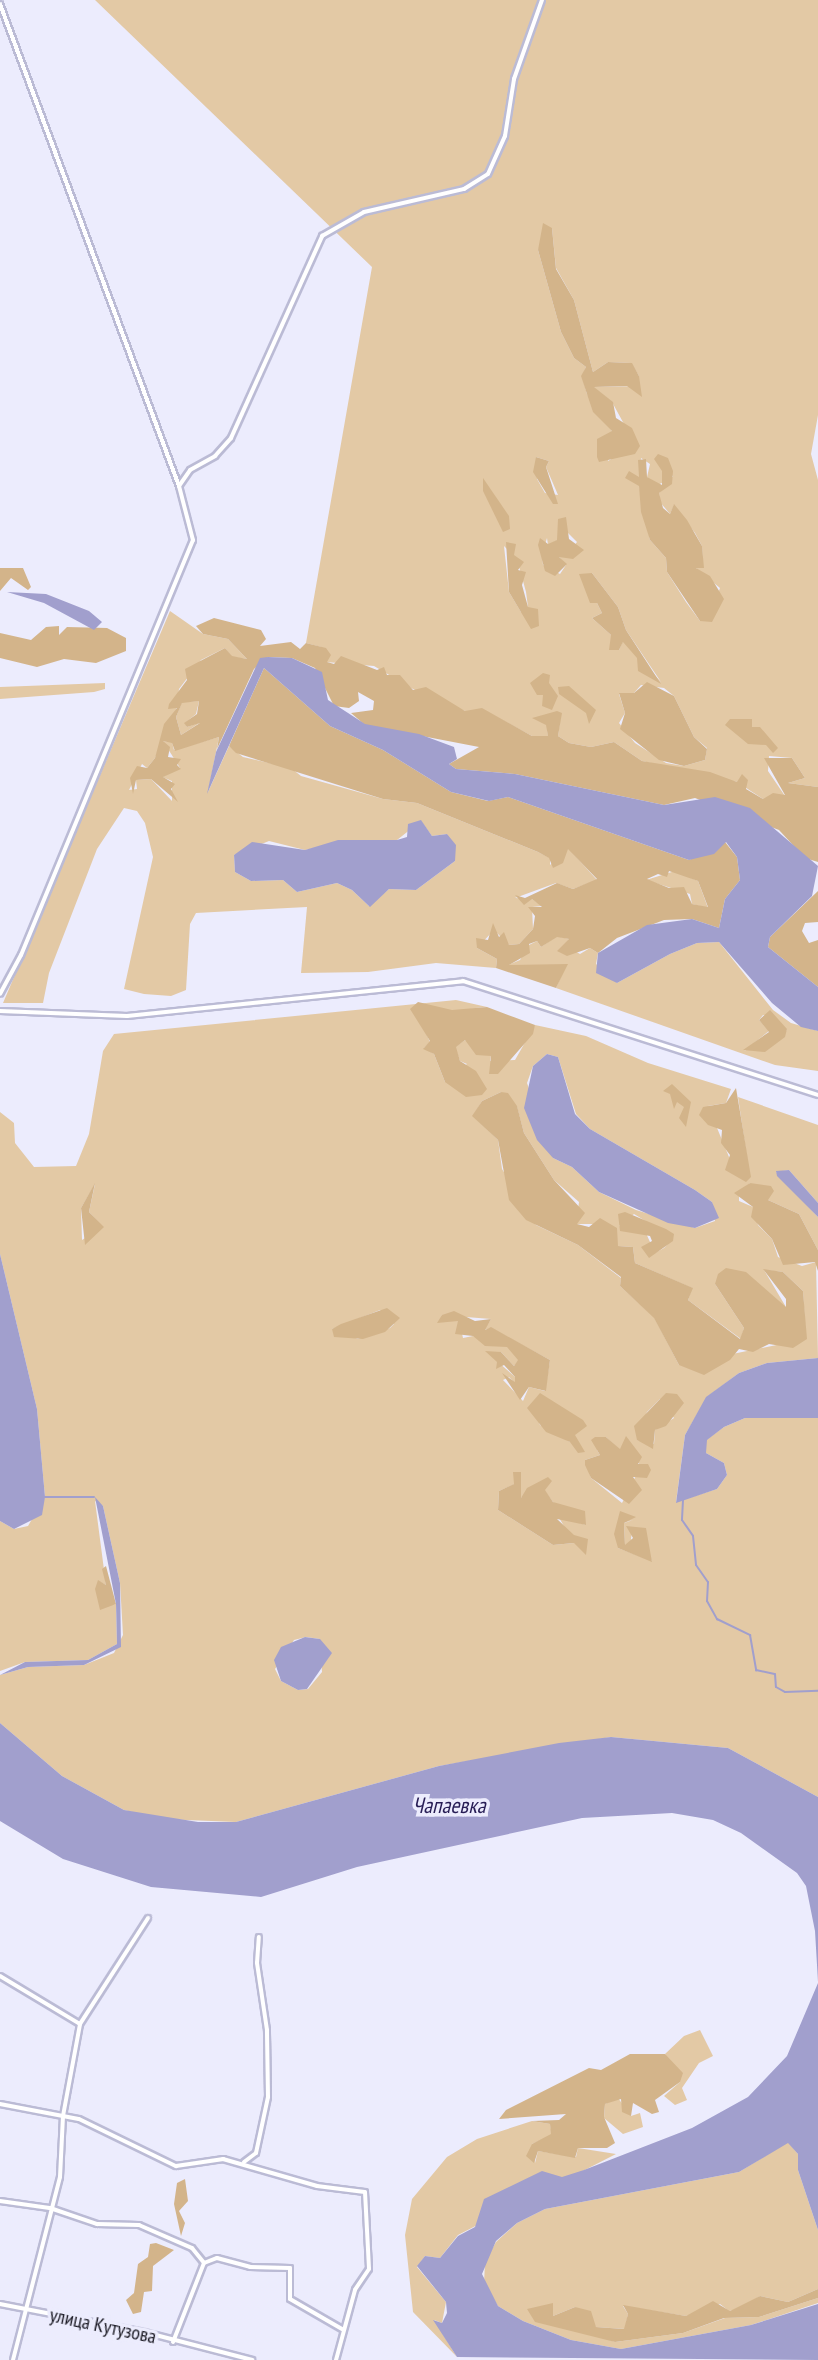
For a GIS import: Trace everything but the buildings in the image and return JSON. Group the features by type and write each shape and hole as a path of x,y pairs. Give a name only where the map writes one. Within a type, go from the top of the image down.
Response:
{"street":[{"path":"179,486 190,470 215,456 231,438 322,236 364,212 464,189 488,174 505,136 529,26 542,0"},
{"path":"0,4 192,525 185,566 21,955 0,994"},
{"path":"0,1011 127,1016 463,981 818,1095"},
{"path":"13,2360 60,2177 63,2116 80,2024 148,1918"},
{"path":"243,2162 256,2153 268,2097 267,2030 257,1971 259,1937"},
{"path":"0,1976 80,2024"},
{"path":"0,2104 90,2123 176,2166 214,2159 243,2162 317,2186 361,2190 368,2198 369,2269 342,2329 336,2360"},
{"path":"0,2201 50,2208 97,2224 139,2225 192,2248 204,2263"},
{"path":"173,2342 204,2263 217,2258 250,2267 290,2268 290,2299 342,2329"},
{"name":"улица Кутузова","path":"0,2304 252,2360"}],"shaded area":[{"path":"95,0 818,0 818,415 811,454 818,480 818,787 788,783 805,778 792,758 769,756 768,771 785,796 763,799 737,782 642,761 614,742 591,747 569,743 558,736 561,713 547,725 548,736 532,736 493,715 465,711 413,689 374,666 326,662 321,647 306,643 372,267","holes":["552,228 556,268 574,300 593,372 608,362 631,363 639,376 639,386 593,387 612,402 624,424 620,454 608,461 612,431 587,394 582,376 586,367 574,358 561,332 538,250","536,457 549,461 546,467 558,495 545,493 537,479","641,458 650,464 647,477 655,486 664,482 662,471 673,476 659,493 660,502 670,514 674,505 695,533 702,546 703,568 696,568 720,588 708,621 700,621 667,572 666,558 650,540 639,485 628,478 639,477","561,526 577,542 565,557 559,557 566,565 560,574 543,565 542,555 547,538 548,545 558,540","504,546 517,559 526,592 528,607 521,612 509,592","592,573 618,607 626,630 661,682 623,641 619,650 611,644 611,635 592,618 602,613 597,603 590,602","641,685 664,688 674,696 694,737 707,748 705,760 684,766 666,763 635,743 619,723 625,713 619,694 634,693"]},
{"path":"543,223 552,228 556,269 574,300 593,372 608,362 632,363 639,376 642,397 627,386 594,387 613,402 616,418 632,428 640,446 635,454 599,462 597,457 597,439 612,431 593,412 581,376 586,367 574,358 561,332 538,250"},
{"path":"658,454 668,458 673,471 672,484 659,493 663,508 670,514 674,504 687,520 702,546 704,568 696,568 710,576 724,599 712,622 700,621 667,572 666,558 650,540 641,512 639,486 625,478 629,471 639,477 638,460 646,459 647,477 662,485 662,471 654,459"},
{"path":"536,457 549,461 546,467 558,504 553,504 533,472"},
{"path":"483,478 509,516 510,529 503,532 483,491"},
{"path":"566,517 569,539 584,550 573,559 559,557 567,564 555,576 545,571 538,545 540,538 548,544 557,540 558,519"},
{"path":"506,542 516,544 514,555 524,562 518,570 526,572 522,585 528,607 538,609 539,626 531,629 509,592"},
{"path":"0,568 23,568 31,587 28,590 11,578 0,591"},
{"path":"592,573 618,607 626,630 661,684 638,671 637,658 623,642 619,650 609,650 611,635 592,618 602,613 597,603 590,603 579,574"},
{"path":"170,611 203,634 228,639 247,659 232,657 225,648 201,660 179,689 177,707 155,758 147,768 142,764 129,790 137,789 136,780 151,779 172,801 172,781 162,777 180,768 163,741 172,742 174,750 219,737 208,792 229,746 243,757 291,768 301,776 383,799 417,803 538,852 550,858 550,865 568,848 597,880 573,889 556,883 515,898 532,899 542,906 532,907 533,929 519,944 509,945 494,930 477,948 497,959 496,968 436,963 368,972 301,973 307,907 196,913 190,924 186,990 171,996 144,994 124,989 153,857 145,823 137,811 124,808 97,849 49,973 43,1003 3,1003","holes":["421,821 432,836 447,834 455,861 416,890 389,889 369,906 352,890 337,883 297,892 283,880 251,881 235,872 234,855 269,841 305,850 353,840 397,840"]},
{"path":"214,618 261,630 266,639 260,646 291,642 300,649 306,643 326,648 331,655 327,662 334,664 341,656 377,670 384,667 387,675 400,675 413,690 426,687 465,711 482,708 532,736 548,736 546,725 532,718 557,711 562,713 558,736 569,743 591,747 614,742 642,761 710,772 737,782 742,774 748,780 746,789 763,799 773,793 785,795 764,758 792,758 805,778 788,783 818,787 818,862 805,858 779,830 695,798 664,805 515,774 456,769 449,764 479,747 365,725 351,713 373,710 374,701 358,692 359,701 349,708 334,706 315,668 292,658 268,657 254,669 217,749 219,737 175,751 172,743 163,741 170,747 168,757 181,759 177,765 181,769 163,777 175,784 171,789 178,802 151,779 136,780 133,794 130,778 137,766 147,768 155,758 164,724 177,708 168,709 169,704 187,680 185,669 225,648 232,656 247,659 228,639 203,634 196,626","holes":["199,701 197,714 184,723 187,727 200,723 181,735 176,717 182,703"]},
{"path":"59,626 59,635 67,627 107,628 126,638 126,651 96,663 64,659 37,667 0,658 0,633 31,640 46,627"},
{"path":"264,668 330,726 383,750 451,792 488,801 508,797 689,860 725,842 737,857 740,880 725,899 719,928 692,919 664,920 617,938 598,953 590,948 567,956 557,951 569,939 557,937 541,947 537,941 529,944 530,953 509,965 568,964 556,988 496,968 497,959 477,948 476,938 488,940 493,923 499,937 504,932 509,945 519,944 533,929 535,916 528,907 542,907 532,899 524,905 515,895 525,898 557,883 573,889 597,879 568,849 563,863 553,868 549,858 538,852 417,803 383,799 236,753 229,746","holes":["669,871 698,881 708,907 692,904 684,887 669,888 647,879 658,874 667,877"]},
{"path":"543,673 550,675 549,683 558,696 552,710 542,706 543,695 537,695 530,683"},
{"path":"647,682 674,696 694,737 707,749 705,760 684,766 659,760 620,729 625,713 619,693 634,693"},
{"path":"105,683 105,689 94,692 0,699 0,687"},
{"path":"569,686 596,710 589,724 586,713 559,694 558,687"},
{"path":"199,701 196,714 185,723 187,727 201,722 181,735 176,717 182,702"},
{"path":"730,719 752,719 752,727 760,727 778,748 773,753 766,745 748,744 725,725"},
{"path":"675,871 698,881 708,908 692,904 690,894 646,880"},
{"path":"818,891 818,922 805,923 802,931 809,943 818,940 818,987 768,947 770,937"},
{"path":"557,936 569,939 566,946 580,954 590,948 598,953 596,964 617,983 697,943 719,942 773,1010 791,1023 818,1031 818,1071 775,1065 556,988 563,972 559,965 508,965 520,960 529,945 537,941 541,947","holes":["763,1015 775,1017 787,1030 744,1051 769,1031 759,1020"]},
{"path":"456,1000 487,1007 417,1013 430,1042 424,1048 434,1054 445,1082 467,1064 460,1061 455,1047 465,1040 491,1056 490,1061 515,1060 535,1025 586,1036 648,1063 731,1089 726,1103 708,1106 736,1174 748,1164 738,1097 818,1125 818,1203 789,1170 776,1172 818,1217 818,1250 799,1214 768,1200 750,1183 739,1192 739,1201 753,1207 758,1225 772,1239 778,1257 802,1266 816,1262 818,1358 767,1363 739,1373 707,1397 685,1435 676,1502 717,1489 727,1475 724,1463 706,1453 706,1440 724,1427 745,1418 818,1418 818,1797 728,1748 611,1737 439,1766 236,1822 162,1819 124,1810 62,1776 0,1723 0,1675 28,1667 84,1665 114,1653 123,1635 120,1583 103,1506 95,1501 106,1585 98,1581 106,1606 116,1604 117,1644 88,1660 25,1662 0,1671 0,1521 14,1529 28,1526 45,1497 37,1409 0,1254 0,1112 14,1123 15,1143 34,1167 76,1166 89,1134 103,1051 114,1034","holes":["547,1054 558,1057 576,1114 590,1129 712,1202 715,1221 695,1228 636,1210 599,1192 572,1167 553,1158 527,1083 533,1066","501,1092 517,1107 524,1133 554,1180 579,1202 576,1224 594,1224 618,1246 633,1247 635,1263 692,1288 688,1300 741,1339 744,1328 715,1284 786,1307 764,1270 783,1272 803,1291 806,1339 679,1365 654,1317 620,1286 621,1278 578,1245 536,1225 502,1169 498,1140 473,1116 482,1101","95,1184 89,1212 103,1227 82,1240 81,1208","634,1214 662,1231 668,1244 655,1253 645,1231 619,1226","380,1310 394,1324 358,1339 332,1329","441,1315 491,1319 484,1330 491,1328 550,1360 545,1391 529,1387 523,1401 503,1380 509,1377 515,1383 515,1377 498,1362 501,1352 514,1366 519,1360 508,1347 473,1336 463,1338 459,1320","540,1394 571,1416 570,1442 540,1425 532,1403","660,1399 674,1418 655,1430 654,1444 637,1440 647,1412","606,1437 620,1450 623,1445 641,1466 622,1503 591,1478 585,1460 600,1455 597,1450","519,1482 521,1498 539,1483 553,1502 586,1525 558,1516 574,1543 553,1545 498,1510 499,1491","633,1520 624,1523 625,1545 630,1546 632,1532 652,1561 618,1548 618,1524","306,1637 320,1639 322,1672 308,1689 298,1690 281,1681 275,1669 294,1640"]},
{"path":"418,1002 452,1010 487,1007 535,1025 533,1034 498,1074 489,1074 491,1056 476,1055 465,1040 456,1047 460,1061 476,1071 487,1089 482,1095 466,1097 445,1082 434,1054 423,1049 430,1041 410,1009"},
{"path":"770,1010 787,1029 785,1037 765,1052 743,1050 769,1032 759,1020"},
{"path":"672,1084 691,1102 686,1127 679,1118 684,1107 677,1102 674,1109 670,1094 663,1091"},
{"path":"736,1088 751,1177 746,1182 725,1170 730,1155 721,1143 722,1130 708,1125 699,1115 703,1107 726,1103"},
{"path":"501,1092 508,1093 517,1106 524,1133 554,1180 585,1213 577,1224 589,1227 600,1218 617,1228 618,1246 633,1247 635,1263 693,1288 688,1300 740,1339 744,1328 715,1284 718,1274 726,1268 746,1272 786,1307 786,1299 763,1269 783,1272 803,1291 807,1339 793,1348 769,1344 753,1352 739,1349 730,1360 704,1375 679,1365 654,1318 620,1286 621,1277 578,1245 526,1220 509,1200 498,1140 472,1116 482,1101"},
{"path":"95,1183 89,1212 104,1227 85,1245 81,1208"},
{"path":"750,1183 771,1186 774,1191 768,1200 799,1214 818,1250 818,1271 815,1262 783,1265 772,1239 751,1217 753,1207 734,1193"},
{"path":"625,1212 666,1229 674,1234 673,1241 649,1258 641,1247 652,1241 650,1236 620,1231 618,1214"},
{"path":"387,1308 400,1318 385,1332 363,1339 334,1337 332,1329 341,1324"},
{"path":"454,1311 475,1321 491,1319 485,1330 491,1327 550,1360 546,1391 529,1387 520,1400 502,1373 515,1382 515,1377 504,1365 496,1369 497,1362 485,1351 501,1352 514,1366 518,1360 507,1347 485,1346 473,1336 455,1334 458,1321 437,1323 442,1315"},
{"path":"540,1393 583,1420 587,1426 575,1435 585,1452 578,1453 570,1442 546,1432 527,1408"},
{"path":"666,1393 677,1394 684,1403 666,1426 655,1430 653,1449 637,1440 634,1426"},
{"path":"626,1436 642,1457 638,1464 648,1464 651,1470 647,1478 633,1477 642,1490 629,1504 591,1478 585,1465 585,1460 600,1455 591,1440 595,1437 606,1437 620,1449"},
{"path":"513,1472 521,1472 521,1498 527,1488 548,1477 552,1481 545,1490 553,1502 585,1511 586,1525 557,1519 574,1535 588,1539 586,1555 574,1543 553,1545 498,1510 499,1491 514,1484"},
{"path":"620,1511 636,1517 624,1523 625,1545 633,1538 626,1526 646,1528 652,1562 618,1548 614,1534"},
{"path":"106,1566 116,1604 100,1610 95,1589 98,1580 106,1585 102,1569"},
{"path":"700,2030 713,2056 699,2063 682,2088 687,2100 675,2105 664,2096 680,2082 665,2054 684,2036"},
{"path":"630,2054 665,2054 683,2073 680,2082 655,2100 659,2112 652,2114 633,2103 631,2116 622,2112 621,2099 605,2104 604,2117 615,2143 607,2148 578,2148 575,2158 538,2151 534,2163 526,2156 532,2144 551,2134 550,2124 532,2121 559,2120 566,2114 499,2119 506,2110 589,2068 601,2070"},
{"path":"618,2098 631,2116 640,2113 643,2127 623,2134 604,2118 605,2104"},
{"path":"532,2121 550,2124 552,2135 532,2144 535,2163 538,2151 576,2157 578,2148 616,2154 458,2235 440,2258 425,2256 417,2267 446,2302 442,2323 434,2320 457,2357 413,2312 405,2235 412,2199 447,2157 477,2139"},
{"path":"788,2142 798,2154 798,2170 818,2230 818,2289 788,2302 760,2296 741,2309 729,2311 720,2304 686,2316 623,2306 628,2314 625,2329 596,2327 575,2307 553,2316 527,2309 615,2342 683,2333 725,2318 759,2317 818,2298 818,2303 751,2325 621,2349 571,2340 523,2321 498,2306 484,2284 485,2262 496,2242 517,2223 545,2209 739,2172"},
{"path":"185,2179 188,2201 179,2211 185,2223 181,2236 174,2204 177,2183"},
{"path":"156,2243 174,2250 153,2266 152,2291 144,2292 141,2312 133,2314 126,2300 134,2293 138,2264 148,2257 150,2244"},
{"path":"818,2289 818,2298 759,2317 724,2318 683,2333 615,2342 535,2322 527,2309 553,2303 553,2316 575,2307 591,2311 596,2327 624,2329 628,2314 623,2305 686,2316 713,2301 730,2311 760,2296 788,2302"}],"water":[{"path":"7,592 46,594 89,611 102,622 94,630 44,603"},
{"path":"260,658 292,658 322,672 328,700 365,724 419,734 454,747 457,759 449,764 456,769 515,774 664,805 715,797 750,808 818,866 812,896 770,937 768,947 818,987 818,1031 801,1027 772,1003 719,942 697,943 617,983 596,973 598,953 647,925 692,919 719,928 725,899 740,880 737,857 726,842 714,854 689,860 508,797 489,801 451,792 383,750 330,726 264,668 207,794 216,752"},
{"path":"421,820 432,836 447,834 456,845 455,861 416,890 389,889 370,907 352,890 337,883 297,892 283,880 251,881 235,872 234,855 252,842 305,850 338,840 397,840 407,837 408,824"},
{"path":"547,1054 558,1057 575,1114 590,1129 695,1190 712,1202 719,1218 695,1228 668,1223 599,1192 572,1167 553,1158 537,1140 524,1108 533,1066"},
{"path":"789,1170 818,1203 818,1217 777,1176 776,1171"},
{"path":"0,1254 37,1409 45,1497 42,1515 14,1529 0,1521"},
{"path":"818,1358 818,1418 745,1418 724,1427 707,1440 706,1453 724,1463 727,1475 717,1489 676,1503 685,1435 706,1397 739,1373 767,1363"},
{"path":"95,1497 103,1506 120,1583 121,1647 84,1665 28,1667 0,1675 25,1662 88,1660 117,1644 116,1604"},
{"path":"305,1637 320,1639 332,1653 307,1689 298,1690 281,1681 274,1660 281,1647"},
{"name":"Чапаевка","path":"0,1723 62,1776 124,1810 198,1822 236,1822 439,1766 559,1743 611,1737 728,1748 818,1797 818,1982 815,1931 806,1886 797,1873 741,1833 713,1820 672,1813 582,1818 357,1867 261,1897 151,1887 63,1859 0,1821"},
{"path":"818,1983 818,2230 798,2170 798,2154 788,2143 739,2172 545,2209 517,2223 496,2241 482,2274 498,2306 523,2321 571,2340 621,2349 751,2325 818,2304 818,2360 457,2357 433,2320 442,2323 447,2313 446,2302 417,2266 425,2256 440,2258 458,2236 475,2227 484,2199 542,2171 562,2177 584,2170 692,2128 748,2097 787,2056"}],"waterway":[{"path":"45,1497 94,1497"},
{"path":"683,1500 682,1520 693,1536 696,1565 708,1582 707,1601 717,1619 750,1635 756,1670 775,1674 776,1687 785,1692 818,1691"}]}
